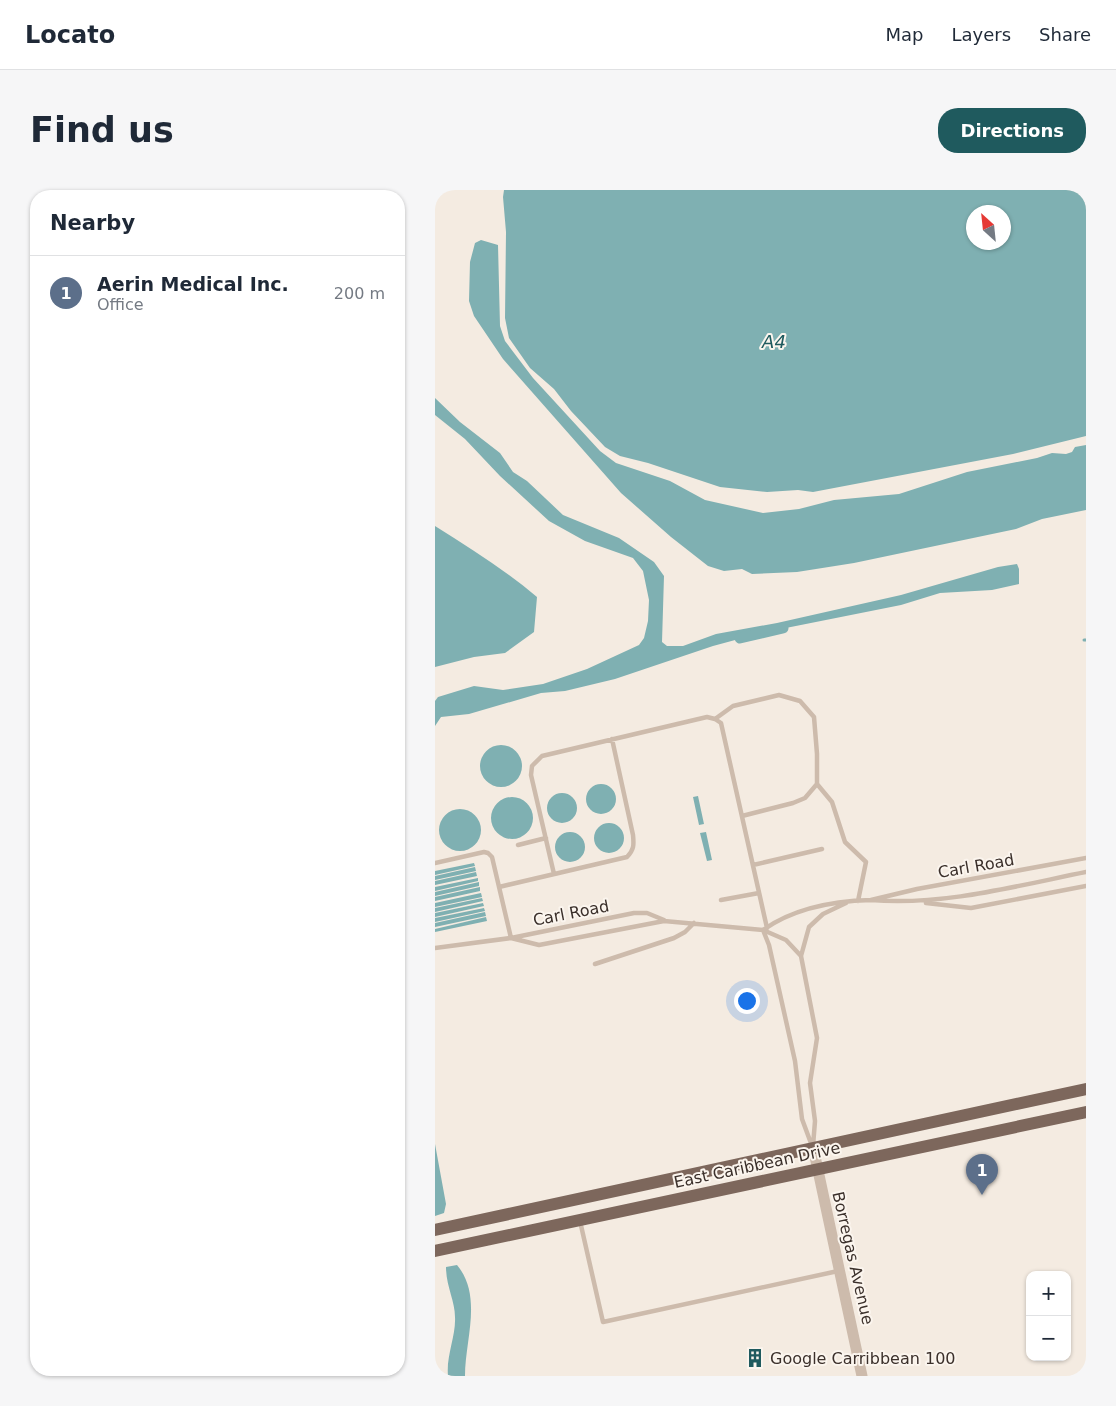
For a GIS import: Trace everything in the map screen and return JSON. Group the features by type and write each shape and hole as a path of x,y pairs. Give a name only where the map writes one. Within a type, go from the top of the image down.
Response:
{"main road":[{"name":"East Caribbean Drive","path":"435,1230 1086,1089"},
{"name":"East Caribbean Drive","path":"435,1251 1086,1112"}],"street":[{"name":"Borregas Avenue","path":"813,1147 862,1376"}],"lane":[{"path":"554,874 531,775 532,766 542,756 707,717 715,719 733,706 779,695 800,701 814,717 817,784 832,802 845,842 866,862 857,901"},
{"name":"Borregas Avenue","path":"715,719 721,723 795,1061 802,1119 813,1147"},
{"path":"499,887 627,857 632,852 634,845 633,836 612,740"},
{"path":"742,816 793,803 805,798 817,784"},
{"path":"518,845 546,838"},
{"path":"753,865 822,849"},
{"path":"435,863 484,852 488,853 492,857 511,938"},
{"name":"Carl Road","path":"871,900 917,889 1086,858"},
{"name":"Carl Road","path":"511,938 539,945 665,921 765,929 776,921 821,905 871,900 896,902 941,900 1086,872"},
{"name":"Carl Road","path":"917,901 971,908 1086,886"},
{"path":"721,900 759,893"},
{"name":"Borregas Avenue","path":"813,1147 815,1121 810,1083 817,1038 801,956 809,927 823,914 849,901"},
{"name":"Carl Road","path":"435,948 511,938 634,913 647,913 665,921"},
{"path":"595,964 674,938 685,932 694,923"},
{"path":"765,929 786,940 801,956"},
{"path":"580,1220 603,1322 839,1270"}],"water":[{"name":"A4","path":"504,190 1086,190 1086,436 1013,454 813,492 798,490 767,492 720,487 648,463 620,456 605,447 571,411 554,389 530,368 509,338 505,318 506,232"},
{"path":"481,240 498,245 500,326 505,341 533,378 600,451 616,463 670,481 705,500 763,513 799,509 834,500 899,494 967,472 1037,458 1052,453 1066,454 1072,452 1075,447 1086,445 1086,510 1042,519 1016,529 854,563 797,572 752,574 742,569 724,571 708,566 671,537 621,493 503,359 474,316 469,301 470,262 475,243"},
{"path":"435,398 460,422 500,453 513,472 527,481 563,515 619,538 654,562 664,576 662,642 667,646 683,646 716,634 777,623 901,595 998,567 1017,564 1019,584 992,590 940,593 901,605 761,633 713,646 615,679 565,691 541,693 469,714 441,717 435,726 435,701 438,697 474,686 503,690 543,684 587,669 639,645 644,638 648,621 649,600 643,571 633,558 585,541 549,521 500,476 465,439 435,415"},
{"path":"435,526 500,568 537,597 534,632 505,653 474,657 435,667"},
{"path":"505,745 513,748 519,754 522,766 519,778 513,784 497,787 489,784 483,778 480,762 483,754 489,748"},
{"path":"601,784 612,788 616,799 612,810 601,814 590,810 586,799 590,788"},
{"path":"562,793 573,797 577,808 573,819 562,823 551,819 547,808 551,797"},
{"path":"698,796 704,824 699,825 693,797"},
{"path":"516,797 524,800 530,806 533,818 530,830 524,836 508,839 500,836 494,830 491,814 494,806 500,800"},
{"path":"464,809 472,812 478,818 481,830 478,842 472,848 456,851 448,848 442,842 439,826 442,818 448,812"},
{"path":"609,823 620,827 624,838 620,849 609,853 598,849 594,838 598,827"},
{"path":"570,832 581,836 585,847 581,858 570,862 559,858 555,847 559,836"},
{"path":"706,832 712,860 707,861 700,833"},
{"path":"474,863 475,866 435,875 435,871"},
{"path":"475,867 476,871 435,880 435,876"},
{"path":"476,872 477,876 435,885 435,881"},
{"path":"478,878 478,881 435,891 435,887"},
{"path":"479,882 479,886 435,896 435,892"},
{"path":"480,887 480,891 435,901 435,897"},
{"path":"481,893 482,897 435,907 435,903"},
{"path":"482,898 483,901 435,912 435,908"},
{"path":"483,903 484,906 435,917 435,913"},
{"path":"484,908 485,911 435,922 435,918"},
{"path":"485,912 486,916 435,927 435,923"},
{"path":"486,917 487,921 435,932 435,929"},
{"path":"435,1144 446,1204 444,1213 435,1216"},
{"path":"457,1265 465,1277 469,1290 471,1319 465,1376 448,1376 448,1361 455,1317 446,1267"}],"waterway":[{"path":"740,638 783,628"}],"place":[{"name":"Aerin Medical Inc.","path":"982,1195"},
{"name":"Google Carribbean 100","path":"755,1358"}]}
